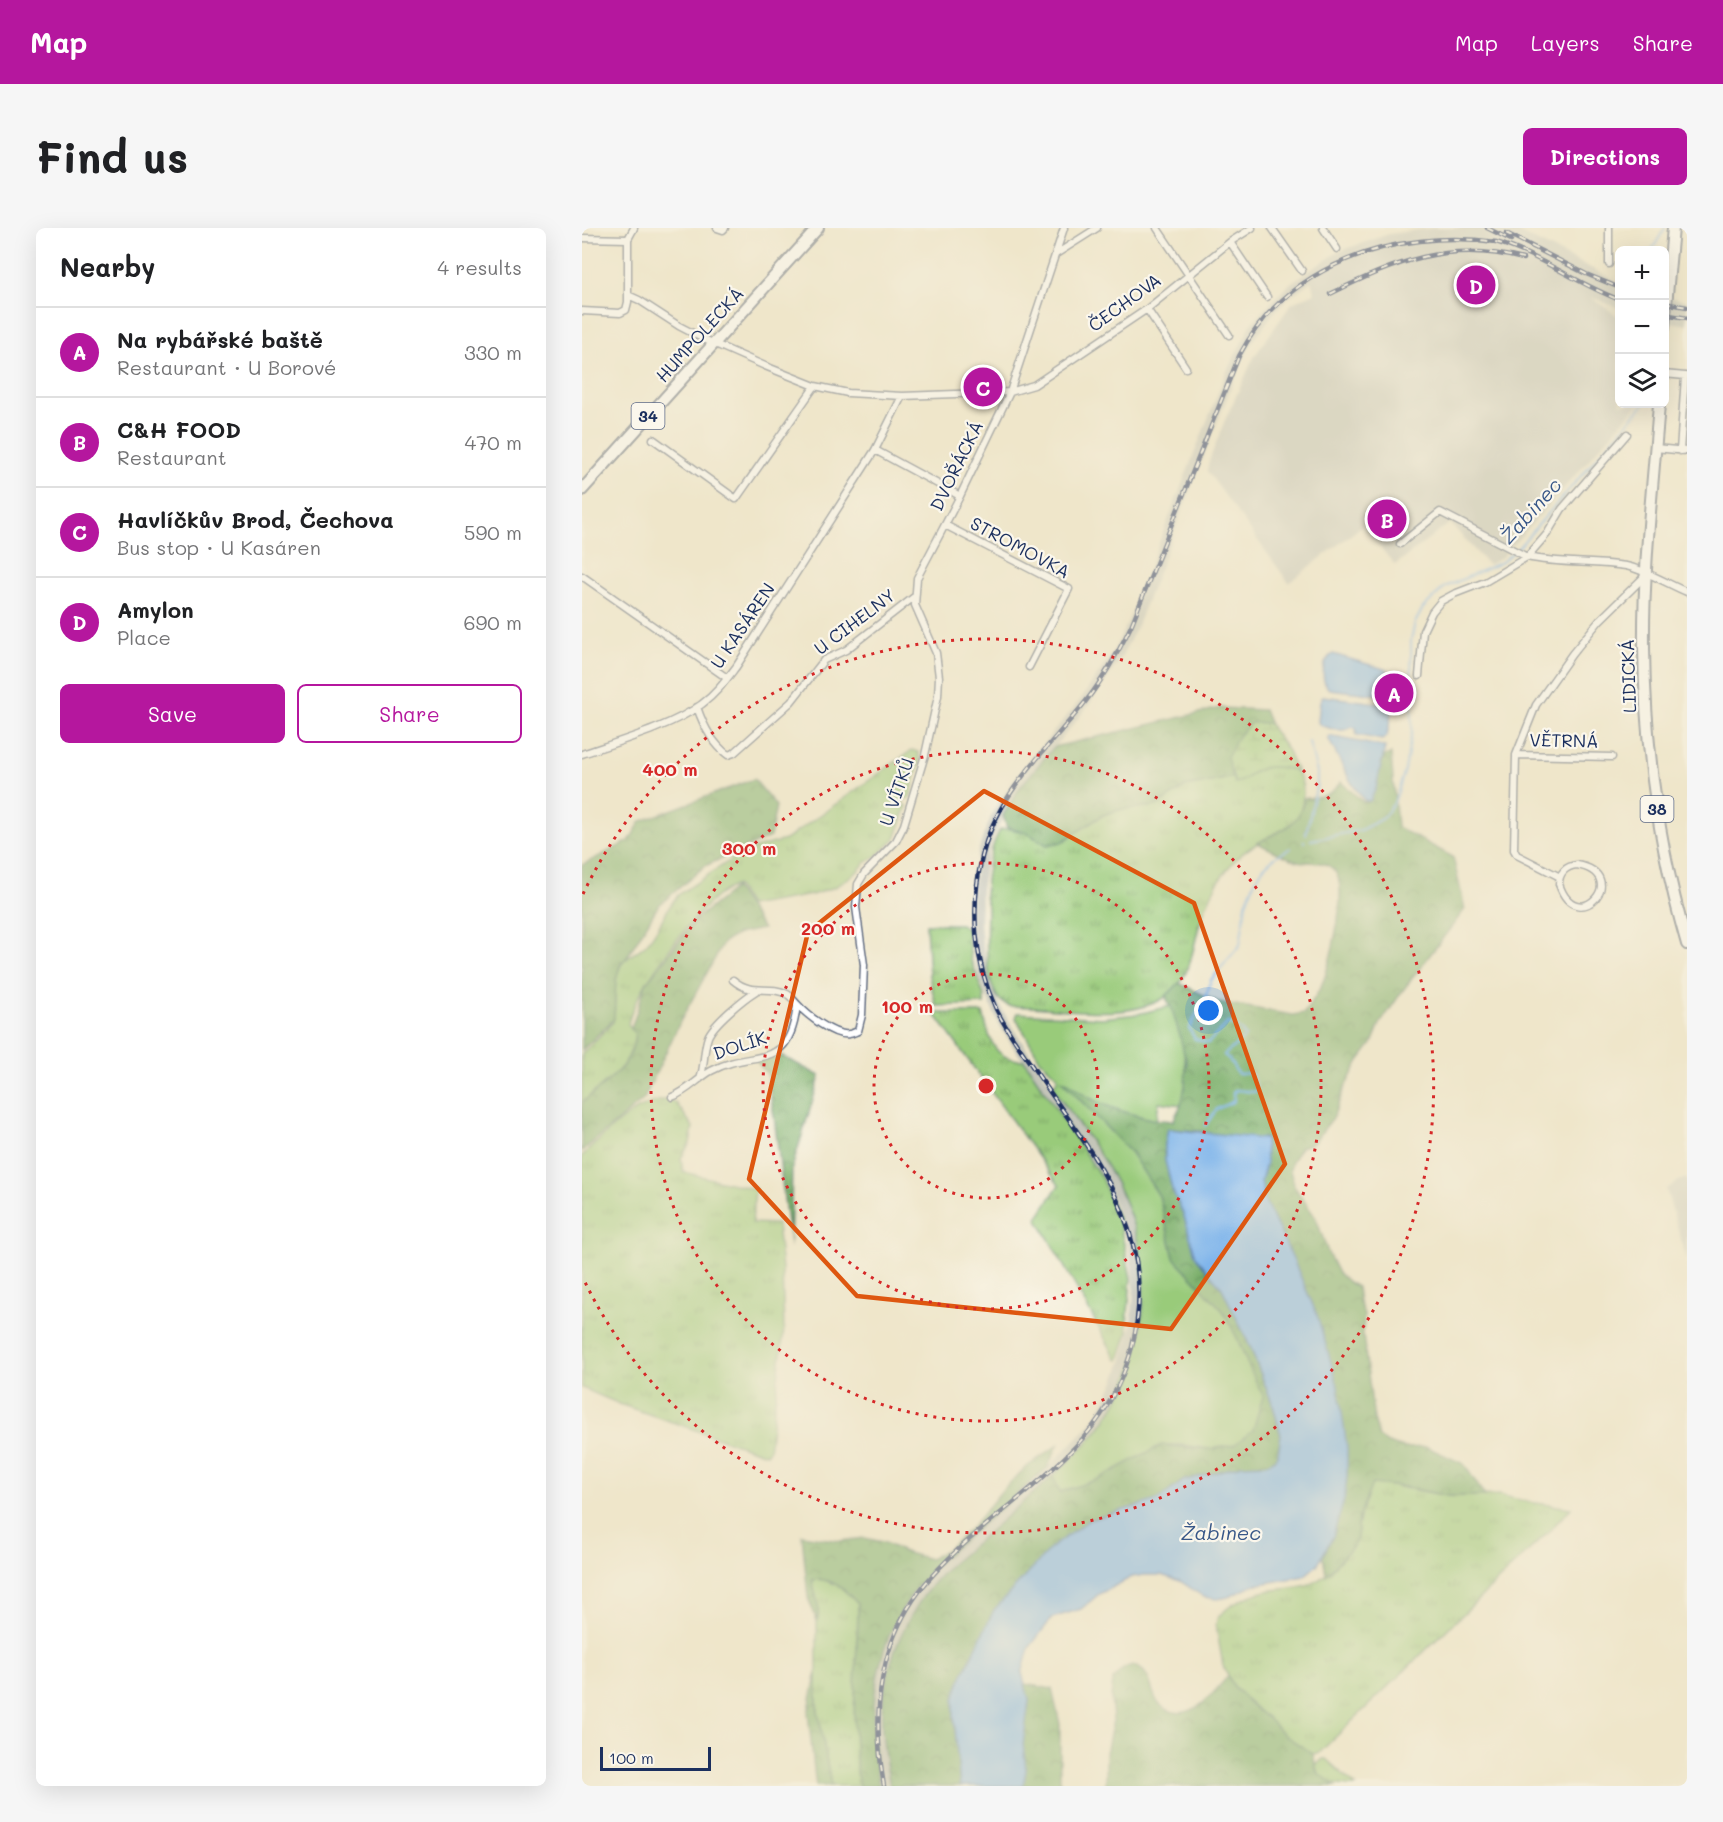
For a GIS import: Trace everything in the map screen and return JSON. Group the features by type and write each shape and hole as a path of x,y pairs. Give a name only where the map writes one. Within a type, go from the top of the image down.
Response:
{"main road":[{"name":"HUMPOLECKÁ","path":"582,490 818,228"},
{"path":"1667,300 1673,230"},
{"name":"LIDICKÁ","path":"1659,408 1647,575 1645,664 1652,770 1665,852 1687,944"}],"street":[{"path":"582,311 622,312 627,308 628,238 634,228"},
{"name":"DVOŘÁCKÁ","path":"917,578 1010,392 1064,228"},
{"path":"1056,254 1097,228"},
{"path":"1157,228 1229,335"},
{"name":"ČECHOVA","path":"1010,392 1034,385 1147,309 1230,242 1252,228"},
{"path":"1272,228 1302,271"},
{"path":"1323,228 1337,249"},
{"path":"1609,228 1609,264"},
{"path":"582,238 628,238"},
{"path":"1230,242 1267,297"},
{"path":"628,295 643,302 682,328 815,386 848,393 902,396 1010,392"},
{"path":"1147,309 1186,368"},
{"path":"1655,448 1683,451 1685,376 1669,374"},
{"path":"653,439 736,499 815,386"},
{"name":"U KASÁREN","path":"582,754 681,717 715,692 736,667 875,450 902,396"},
{"path":"1419,676 1423,631 1432,612 1441,602 1454,594 1485,582 1527,557 1547,534 1562,510 1627,434"},
{"path":"875,450 960,496"},
{"path":"1400,544 1440,512 1527,557 1628,567 1687,592"},
{"name":"STROMOVKA","path":"945,525 1069,589 1029,668"},
{"path":"1560,877 1517,855 1514,850 1516,755 1536,705 1572,654 1600,620 1647,575"},
{"path":"582,576 727,678"},
{"name":"U VÍTKŮ","path":"797,1005 829,1029 848,1035 858,1031 862,1015 864,965 856,907 858,884 864,874 896,841 904,825 926,755 938,696 939,677 936,653 915,605 917,578"},
{"name":"U CIHELNY","path":"697,707 705,729 728,755 734,753 790,702 824,660 846,650 914,597"},
{"name":"VĚTRNÁ","path":"1516,755 1612,757"},
{"path":"1571,866 1589,868 1599,877 1601,883 1599,895 1596,900 1586,905 1574,903 1563,894 1559,884 1560,877 1565,869 1571,866"},
{"path":"733,980 739,985 756,991 782,992 790,996 797,1005"},
{"name":"DOLÍK","path":"700,1080 703,1057 710,1033 756,991"},
{"name":"DOLÍK","path":"672,1097 684,1092 710,1072 730,1063 771,1055 782,1048 794,1025 797,1005"}],"highlighted area":[{"path":"984,791 1194,903 1285,1164 1171,1329 857,1296 749,1179 808,932"}],"shaded area":[{"path":"1432,228 1510,228 1615,280 1615,306 1590,297 1615,314 1615,408 1634,408 1501,558 1488,565 1450,523 1395,565 1362,526 1289,583 1207,471 1225,420 1254,357 1292,303 1315,293 1311,281 1287,299 1271,316 1252,343 1235,377 1136,628 1121,658 1089,705 1012,799 993,838 981,889 982,943 990,978 1001,1008 1113,1177 1129,1211 1143,1270 1143,1308 1138,1346 1123,1387 1107,1418 1094,1435 1053,1476 948,1567 917,1604 903,1628 887,1678 882,1730 890,1786 879,1786 872,1712 877,1676 894,1624 908,1598 928,1573 961,1541 1047,1468 1086,1429 1098,1413 1114,1383 1131,1325 1134,1287 1130,1254 1126,1233 1112,1198 1086,1154 1000,1027 980,981 972,945 970,907 978,853 984,834 994,810 1013,780 1081,699 1112,654 1127,624 1226,373 1251,325 1292,282 1340,251 1389,234"},
{"path":"1669,297 1687,301 1687,325 1669,322"},
{"path":"1687,1178 1687,1260 1666,1189"}],"green space":[{"path":"1220,708 1264,710 1287,766 1276,762 1230,778 1185,787 1156,806 1122,809 1103,815 1062,842 1047,845 1027,833 1007,828 1003,815 1021,786 1054,747"},
{"path":"1251,723 1268,723 1288,751 1296,770 1266,768 1235,783 1227,757 1239,735"},
{"path":"912,750 918,752 920,760 910,798 903,800 903,804 907,806 895,839 857,872 835,887 812,895 749,906 736,885 716,897 678,938 640,994 628,1025 635,1032 629,1055 616,1073 582,1103 582,1054 613,1022 616,980 620,967 625,960 650,940 678,895 744,851 785,840"},
{"path":"1391,754 1397,827 1453,857 1465,909 1380,1024 1372,1044 1359,1061 1343,1091 1333,1118 1313,1143 1301,1147 1292,1161 1290,1170 1294,1186 1316,1218 1338,1273 1357,1287 1364,1315 1363,1335 1374,1419 1379,1437 1388,1443 1404,1448 1427,1447 1464,1464 1485,1496 1448,1496 1404,1487 1372,1484 1359,1517 1354,1545 1326,1575 1323,1556 1333,1536 1317,1315 1264,1199 1261,1181 1266,1164 1201,1131 1168,1129 1165,1160 1172,1189 1184,1216 1196,1257 1222,1288 1250,1346 1273,1405 1281,1435 1278,1454 1274,1460 1266,1464 1242,1465 1183,1481 1158,1500 1089,1520 1037,1564 994,1610 960,1681 954,1700 954,1715 960,1786 890,1786 884,1749 882,1712 884,1692 894,1652 922,1598 948,1567 1053,1476 1060,1492 1098,1479 1161,1445 1210,1449 1234,1445 1247,1363 1237,1338 1222,1310 1174,1258 1159,1196 1131,1153 1058,1077 1085,1094 1127,1113 1173,1121 1181,1105 1187,1063 1166,996 1179,983 1218,1002 1293,1015 1304,1013 1320,989 1329,963 1340,904 1338,878 1334,870 1327,865 1293,860 1257,843 1293,822 1302,808 1304,798 1325,795 1341,782 1363,802 1369,802 1384,756"},
{"path":"1265,764 1286,767 1297,773 1303,786 1301,810 1292,824 1247,850 1223,875 1203,915 1189,966 1173,991 1147,1006 1109,1012 1010,1006 1001,1001 994,991 990,978 985,894 989,861 1000,830 1012,829 1025,832 1047,845 1062,841 1103,815 1122,809 1156,806 1185,787 1230,778"},
{"path":"754,779 776,806 770,837 705,866 658,906 620,965 616,980 614,1019 582,1050 582,865 629,841 641,821"},
{"path":"735,888 763,929 738,934 724,942 681,1020 644,1099 582,1151 582,1103 616,1073 629,1056 635,1033 631,1029 646,983 696,919"},
{"path":"926,924 961,924 967,929 971,960 984,996 984,1004 936,1006 929,976"},
{"path":"1171,1006 1186,1066 1181,1105 1159,1102 1156,1120 1105,1105 1061,1080 1131,1153 1159,1196 1174,1258 1222,1310 1263,1396 1253,1430 1234,1445 1210,1449 1161,1445 1098,1479 1060,1492 1053,1476 1081,1449 1106,1419 1121,1393 1132,1366 1143,1309 1143,1280 1132,1222 1122,1195 1099,1153 1053,1088 1058,1077 1040,1060 1016,1018 1017,1013 1102,1018 1138,1014"},
{"path":"934,1013 983,1013 994,1046 1005,1057 1024,1060 1101,1177 1119,1220 1131,1278 1128,1332 1119,1360 1037,1218 1059,1185"},
{"path":"782,1056 820,1076 792,1168 790,1247 767,1074 753,1057"},
{"path":"668,1099 676,1103 693,1127 690,1143 681,1158 683,1172 755,1189 752,1223 777,1224 782,1269 784,1329 769,1450 766,1454 622,1405 582,1388 582,1156 631,1113"},
{"path":"1058,1445 1047,1468 941,1560 919,1585 902,1610 889,1637 880,1664 875,1693 873,1723 879,1786 859,1786 854,1718 858,1604 843,1589 832,1583 812,1580 819,1610 817,1621 808,1598 802,1535 840,1541 865,1538 930,1559 946,1550 972,1527 1003,1489 1028,1466"},
{"path":"1377,1483 1448,1496 1499,1495 1571,1508 1320,1752 1313,1754 1283,1734 1235,1688 1223,1666 1217,1619 1227,1608 1250,1596 1266,1591 1307,1585 1328,1572 1356,1539 1365,1497 1371,1484"},
{"path":"821,1579 843,1587 858,1604 854,1718 859,1786 831,1786 817,1705 819,1610 812,1580"},
{"path":"1132,1665 1147,1675 1159,1704 1177,1713 1186,1712 1202,1704 1228,1676 1235,1688 1283,1734 1313,1754 1317,1772 1335,1786 1106,1786 1106,1753 1113,1720 1111,1697 1113,1679 1124,1668"},
{"path":"817,1671 817,1705 831,1786 816,1786 815,1779 808,1713"},
{"path":"1025,1684 1052,1689 1060,1724 1060,1786 1023,1786 1025,1772 1023,1747 1027,1708"},
{"path":"1326,1759 1356,1786 1337,1785 1322,1777 1315,1766"}],"water":[{"path":"1333,654 1388,670 1387,696 1329,689 1323,676 1326,661"},
{"path":"1323,696 1391,705 1387,736 1382,740 1356,735 1356,728 1339,730 1320,725 1318,722 1320,701"},
{"path":"1329,736 1385,747 1376,788 1370,801 1364,800 1351,782"},
{"name":"Žabinec","path":"1168,1129 1265,1139 1266,1164 1261,1181 1264,1199 1317,1315 1338,1386 1347,1448 1347,1476 1344,1500 1333,1536 1317,1565 1304,1576 1254,1585 1228,1597 1217,1599 1204,1597 1180,1581 1161,1575 1132,1577 1099,1594 1081,1609 1052,1618 1029,1648 1022,1673 1029,1700 1023,1744 1026,1770 1023,1786 960,1786 954,1700 960,1681 994,1610 1052,1547 1089,1520 1158,1500 1183,1481 1242,1465 1266,1464 1274,1460 1278,1454 1281,1435 1273,1405 1250,1346 1222,1288 1196,1257 1184,1216 1172,1189 1165,1160"}],"waterway":[{"name":"Žabinec","path":"1654,246 1665,228"},
{"name":"Žabinec","path":"1311,840 1361,830 1383,818 1394,803 1405,770 1412,731 1411,640 1415,623 1423,608 1445,587 1502,562 1517,549 1640,408"},
{"path":"1306,834 1317,784 1317,772 1309,742"},
{"name":"Žabinec","path":"1205,1126 1217,1109 1234,1101 1233,1093 1236,1090 1255,1092 1257,1088 1251,1073 1238,1074 1224,1055 1245,1037 1242,1031 1229,1023 1208,1043 1195,1039 1189,1028 1205,999 1211,980 1240,945 1246,903 1255,881 1264,867 1275,857 1291,848"}],"railway":[{"path":"1487,228 1511,240"},
{"path":"1506,233 1586,274 1615,286"},
{"path":"884,1786 878,1730 879,1702 889,1649 899,1624 913,1600 931,1577 967,1541 1049,1472 1094,1425 1106,1408 1125,1369 1132,1347 1138,1305 1137,1266 1129,1230 1115,1196 1098,1163 1004,1024 996,1009 983,972 975,915 978,876 989,834 999,813 1025,774 1093,692 1116,656 1131,626 1239,356 1260,324 1285,297 1315,276 1348,259 1383,248 1420,241 1458,239 1496,242 1543,262 1615,298"},
{"path":"1330,294 1377,272 1423,257 1471,252 1496,253 1523,259"},
{"path":"1669,304 1687,307"},
{"path":"1669,315 1687,318"}],"place":[{"name":"Amylon","path":"1476,285"},
{"name":"Havlíčkův Brod, Čechova","path":"983,387"},
{"name":"C&H FOOD","path":"1387,519"},
{"name":"Na rybářské baště","path":"1394,693"}]}
